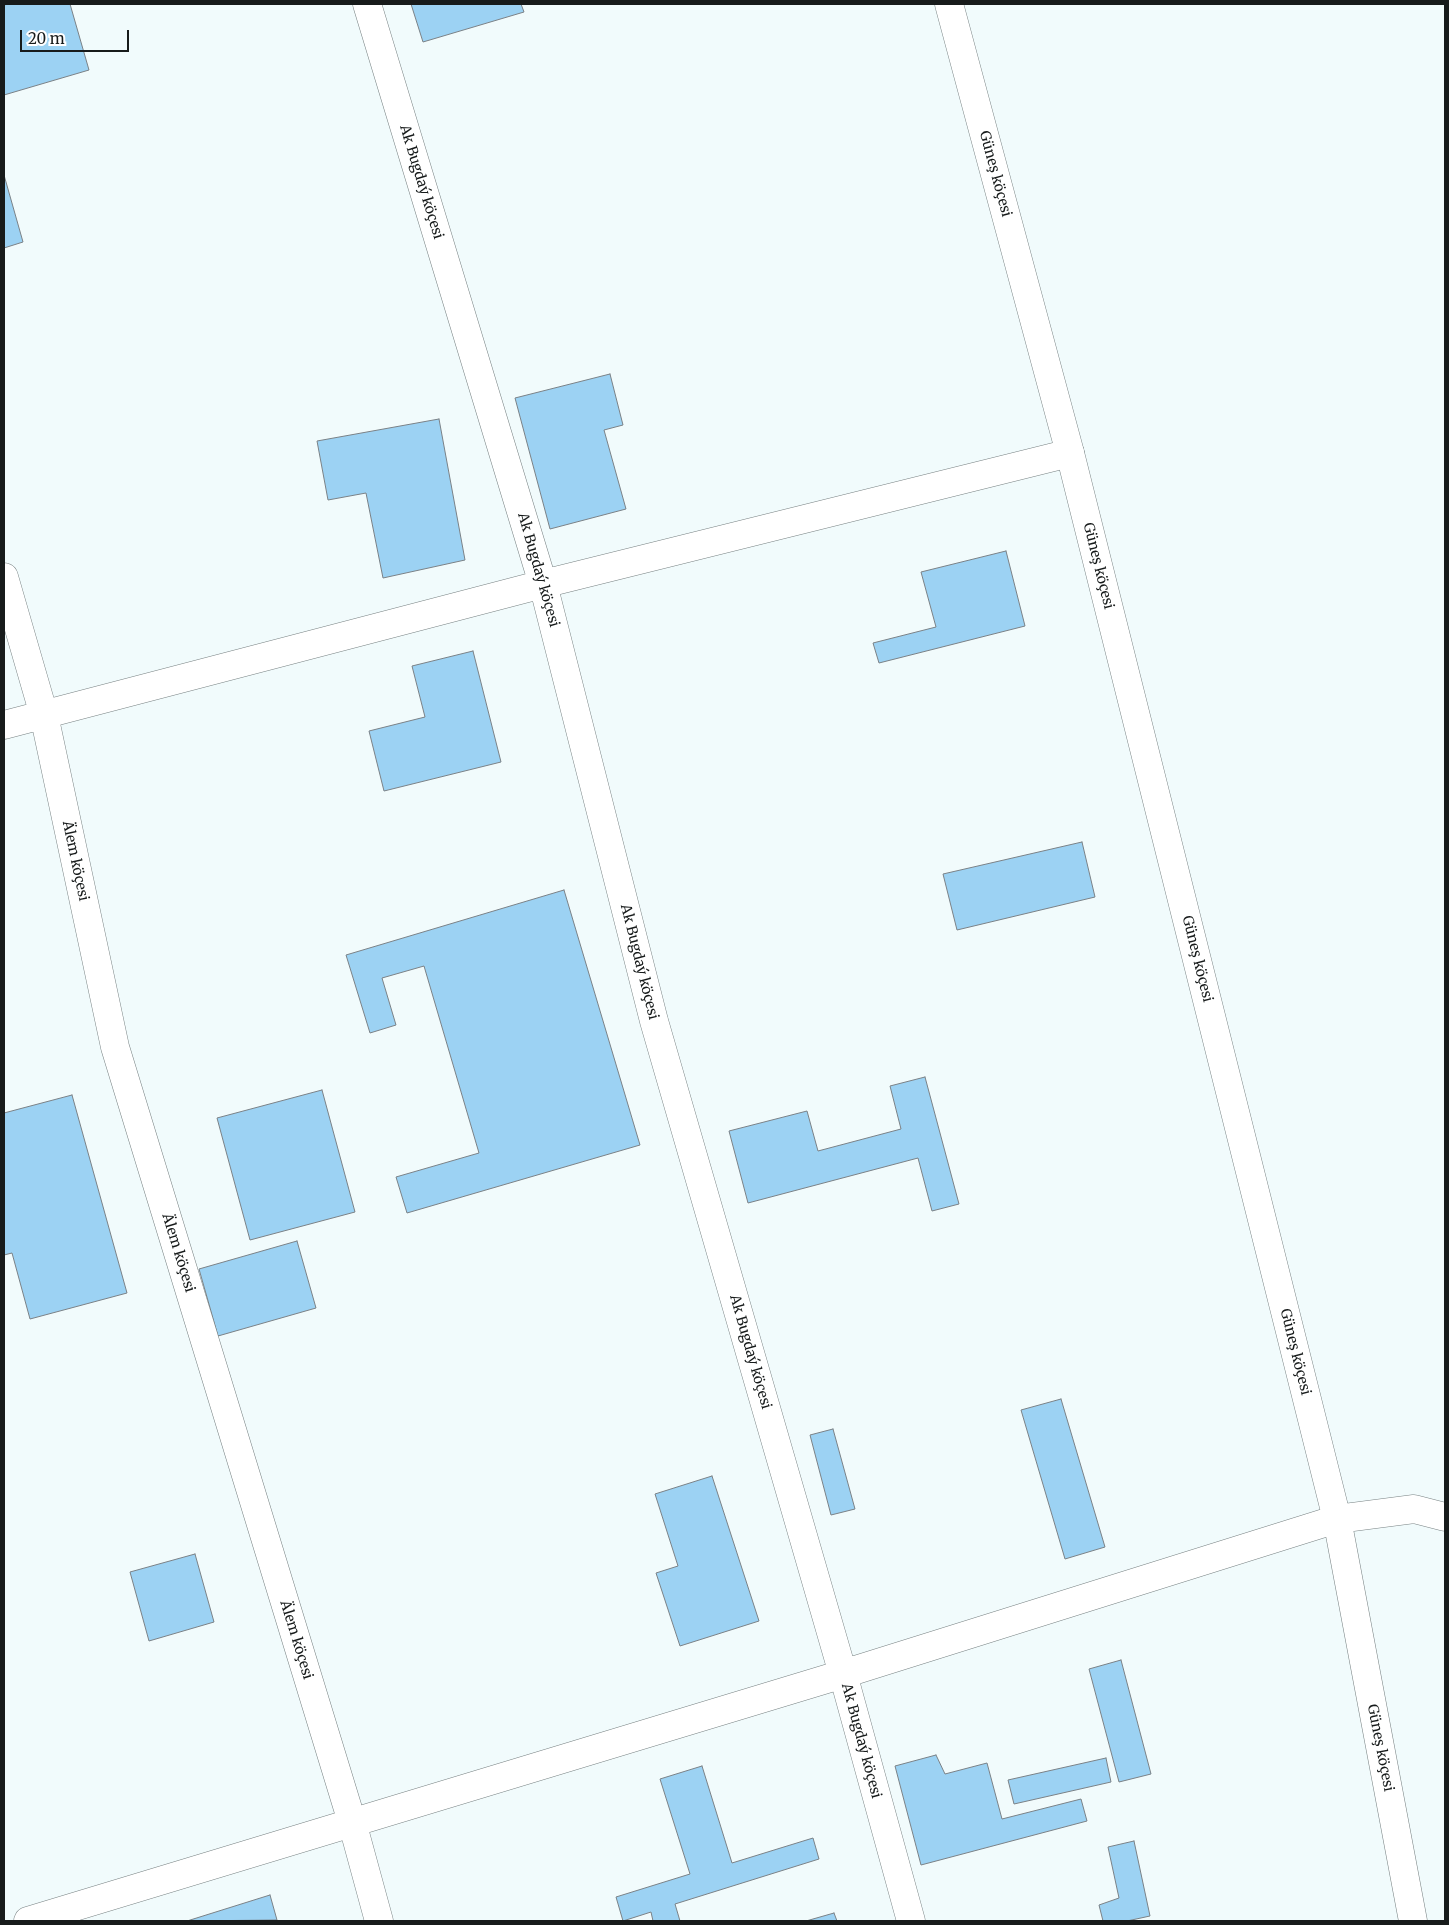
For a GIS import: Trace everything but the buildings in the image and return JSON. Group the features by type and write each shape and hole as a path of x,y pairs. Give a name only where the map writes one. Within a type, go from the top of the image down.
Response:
{"street":[{"name":"Ak Bugdaý köçesi","path":"367,4 543,584 654,1021 843,1674 911,1921"},
{"name":"Güneş köçesi","path":"950,4 1070,453 1337,1519 1412,1921"},
{"path":"4,725 543,584 1070,453"},
{"name":"Älem köçesi","path":"4,577 44,715 115,1047 352,1822 379,1921"},
{"path":"28,1921 843,1674 1337,1519 1414,1509 1445,1517"}]}
